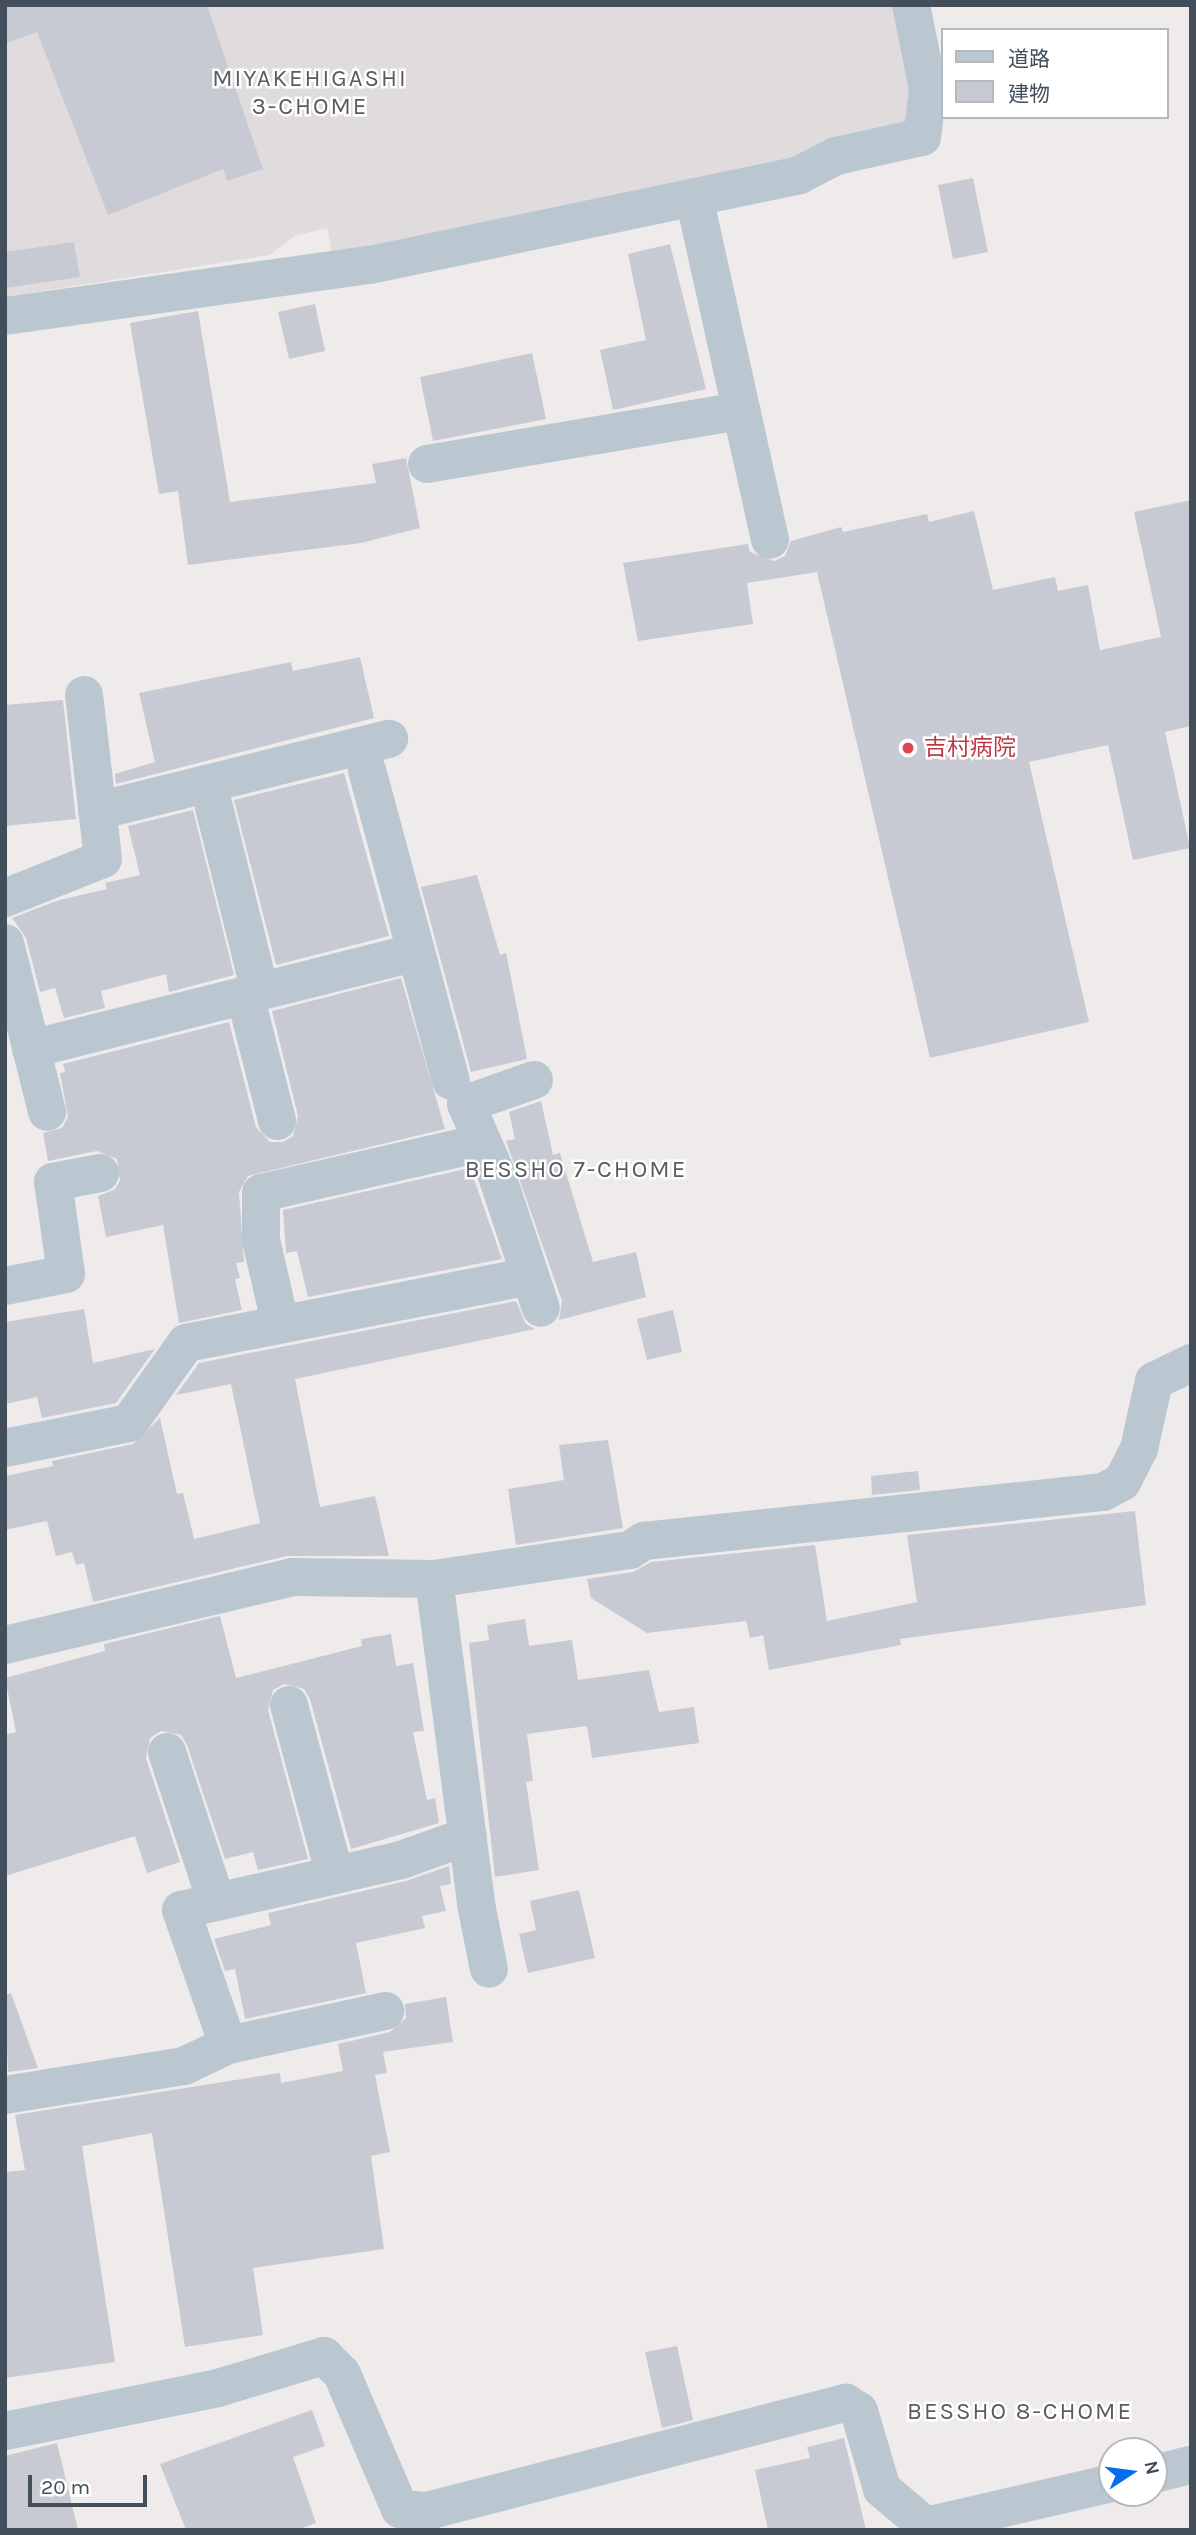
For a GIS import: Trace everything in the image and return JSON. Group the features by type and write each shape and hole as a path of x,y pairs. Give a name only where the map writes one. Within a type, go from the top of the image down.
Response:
{"street":[{"path":"5,316 370,265 799,175 836,156 922,137 928,89 911,5"},
{"path":"694,197 770,540"},
{"path":"427,464 742,411"},
{"path":"5,898 103,859 85,695"},
{"path":"97,811 389,739"},
{"path":"368,770 451,1081"},
{"path":"214,807 253,993 276,1121"},
{"path":"5,943 21,1042 47,1112"},
{"path":"21,1042 253,993 416,953"},
{"path":"5,1448 129,1423 187,1343 280,1322 535,1292 496,1173 466,1104 534,1080"},
{"path":"280,1322 261,1240 261,1193 481,1143"},
{"path":"5,1286 66,1274 53,1182 100,1173"},
{"path":"5,1645 292,1577 434,1579 630,1550 644,1541 1104,1492 1122,1482 1139,1449 1154,1381 1191,1363"},
{"path":"434,1579 468,1836 489,1969"},
{"path":"289,1705 335,1875"},
{"path":"167,1752 216,1902"},
{"path":"228,2045 181,1910 401,1860 468,1836"},
{"path":"5,2095 184,2066 228,2045 385,2011"},
{"path":"5,2431 218,2388 324,2356 342,2374 400,2509 427,2511 846,2403 859,2411 883,2489 934,2527 1098,2486"},
{"path":"1168,2471 1191,2465"}],"shaded area":[{"path":"5,5 897,5 913,83 905,130 775,163 333,258 327,228 294,236 270,255 5,297"}],"building":[{"path":"5,5 207,5 263,169 227,181 223,169 108,215 37,32 5,44"},
{"path":"973,178 988,252 953,259 938,185"},
{"path":"74,242 80,277 5,288 5,252"},
{"path":"670,244 706,389 613,410 600,350 646,340 628,254"},
{"path":"315,304 325,351 289,359 278,312"},
{"path":"198,311 230,502 376,483 372,464 406,458 420,528 361,543 188,565 178,491 159,494 130,323"},
{"path":"532,353 546,419 433,441 420,377"},
{"path":"1191,500 1191,726 1165,732 1190,848 1133,860 1108,745 1029,762 1089,1022 930,1058 817,572 747,583 753,624 638,641 623,563 748,544 750,552 774,561 785,556 791,541 841,527 843,532 927,514 929,522 974,511 993,590 1055,577 1058,591 1088,585 1100,650 1161,637 1134,512"},
{"path":"360,657 374,718 116,784 115,774 155,762 139,693 291,662 293,671"},
{"path":"63,700 76,819 5,826 5,705"},
{"path":"344,773 389,936 276,965 234,800"},
{"path":"193,810 234,975 169,992 166,974 101,991 105,1008 64,1018 55,988 40,992 26,938 12,918 59,900 107,889 105,883 140,875 128,826"},
{"path":"477,875 500,955 506,953 527,1059 471,1072 421,887"},
{"path":"401,978 445,1129 248,1176 239,1192 244,1262 236,1263 240,1278 235,1279 242,1310 179,1323 163,1225 106,1237 98,1196 114,1190 120,1181 117,1159 97,1151 48,1161 43,1133 62,1128 68,1117 60,1073 65,1072 63,1064 229,1022 256,1127 270,1142 283,1142 293,1136 298,1116 272,1011"},
{"path":"541,1101 553,1155 560,1153 593,1262 636,1252 646,1297 559,1320 562,1301 506,1141 515,1139 509,1112"},
{"path":"470,1168 502,1259 308,1297 297,1251 286,1253 283,1210"},
{"path":"516,1301 526,1324 535,1329 295,1379 320,1507 375,1496 389,1556 287,1556 93,1602 84,1563 76,1565 72,1552 56,1556 47,1521 5,1530 5,1476 53,1466 52,1461 133,1444 160,1418 177,1494 183,1493 194,1539 260,1523 231,1384 176,1395 199,1363"},
{"path":"84,1309 93,1363 155,1349 116,1403 42,1418 37,1397 5,1404 5,1322"},
{"path":"673,1310 682,1352 647,1360 637,1319"},
{"path":"608,1440 623,1528 516,1545 508,1489 564,1480 559,1445"},
{"path":"918,1471 920,1490 872,1495 871,1476"},
{"path":"1135,1511 1146,1605 900,1639 901,1645 769,1670 763,1635 750,1638 746,1621 647,1633 591,1598 587,1579 633,1572 651,1562 815,1545 827,1621 917,1602 907,1535"},
{"path":"220,1616 236,1678 362,1646 361,1639 391,1634 396,1666 413,1663 424,1731 413,1732 427,1800 435,1798 439,1823 351,1849 310,1699 304,1689 284,1684 273,1690 268,1710 308,1859 258,1870 253,1852 225,1859 187,1745 181,1735 161,1731 150,1738 146,1758 180,1862 147,1873 135,1836 5,1876 5,1735 16,1732 5,1678 105,1651 104,1644"},
{"path":"525,1619 529,1646 572,1640 578,1680 649,1670 659,1712 694,1707 699,1743 592,1758 587,1726 527,1734 533,1781 526,1782 539,1870 495,1877 469,1643 489,1640 487,1625"},
{"path":"449,1866 451,1884 440,1886 446,1911 422,1916 425,1928 356,1943 366,1993 245,2019 235,1969 225,1971 214,1939 271,1925 268,1913 406,1881"},
{"path":"579,1890 595,1958 528,1973 519,1934 536,1930 530,1901"},
{"path":"11,1993 38,2068 8,2072 5,1995"},
{"path":"446,1997 453,2042 383,2052 387,2073 375,2075 390,2152 371,2156 384,2249 253,2268 263,2335 185,2347 152,2133 82,2146 115,2362 5,2378 5,2172 25,2170 15,2115 280,2073 281,2083 343,2071 338,2044 390,2032 406,2018 405,2004"},
{"path":"677,2346 693,2420 662,2428 645,2352"},
{"path":"312,2410 325,2446 293,2457 316,2523 296,2530 186,2530 160,2464"},
{"path":"844,2438 866,2530 768,2530 755,2470 810,2458 807,2447"},
{"path":"57,2443 78,2530 5,2530 5,2456"}],"place":[{"name":"吉村病院","path":"908,748"}],"district":[{"name":"MIYAKEHIGASHI 3-CHOME","path":"310,93"},
{"name":"BESSHO 7-CHOME","path":"576,1170"},
{"name":"BESSHO 8-CHOME","path":"1020,2412"}]}
